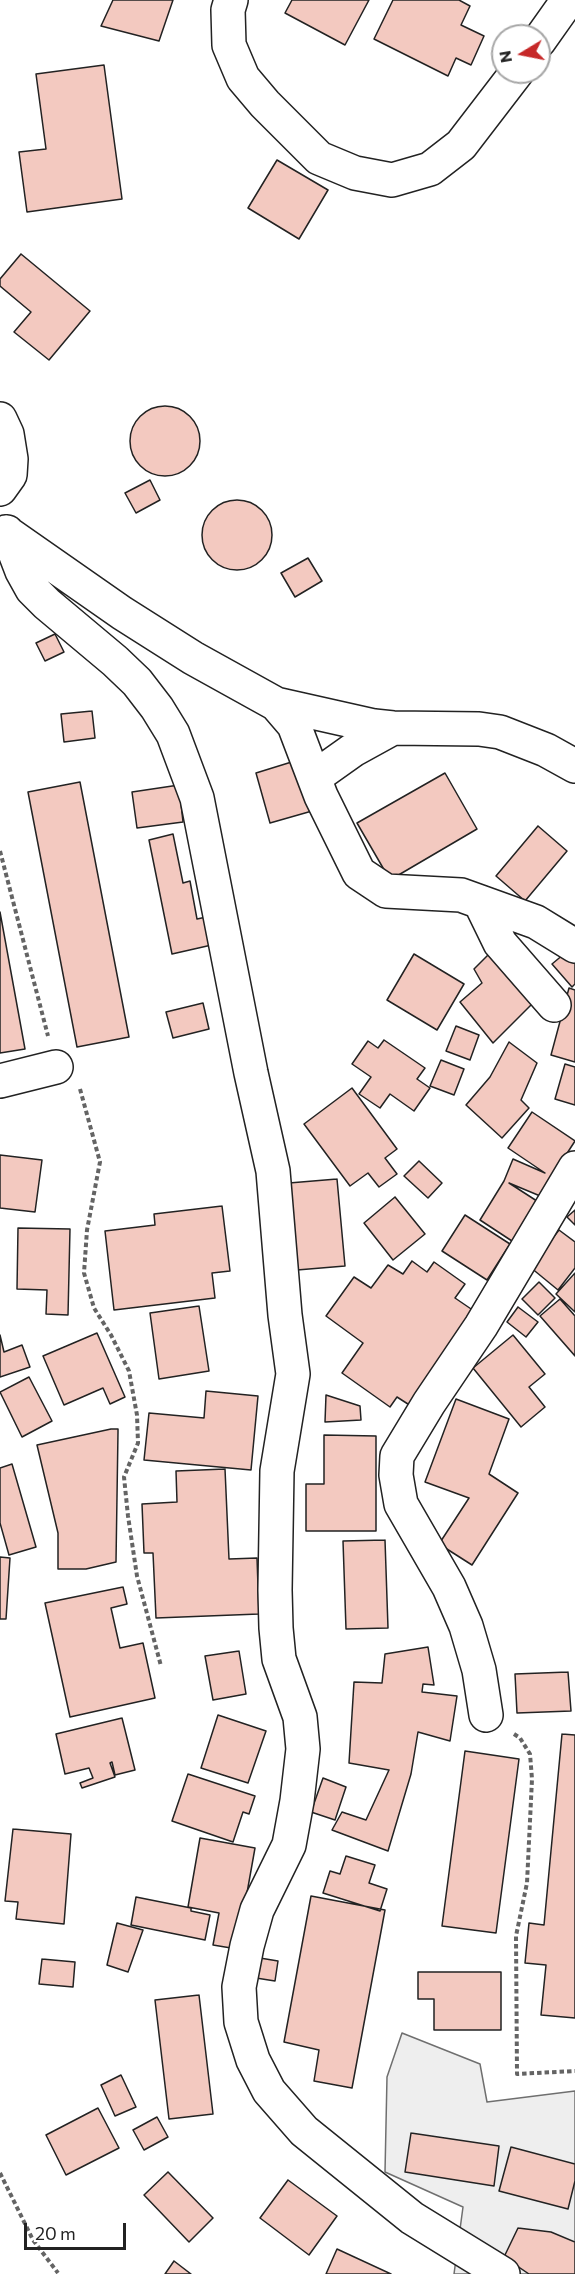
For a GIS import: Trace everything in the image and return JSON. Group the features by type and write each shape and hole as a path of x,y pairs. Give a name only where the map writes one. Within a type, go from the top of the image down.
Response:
{"street":[{"path":"231,0 228,10 230,45 243,78 265,104 319,158 355,173 392,180 430,169 461,145 508,84"},
{"path":"551,25 568,0"},
{"path":"0,419 7,434 11,459 10,475 0,489"},
{"path":"3,529 94,594 183,651 276,704 352,722 393,728 479,729 500,732 546,750 575,766"},
{"path":"3,529 32,589 137,682 173,734 197,798 251,1073 273,1171 285,1315 293,1374 277,1471 274,1590 279,1659 300,1717 303,1749 289,1845 257,1910 247,1946 239,1987 241,2022 253,2060 269,2091 304,2131 412,2218 504,2274"},
{"path":"276,704 294,725 321,796 359,873 386,891 461,895 536,922 575,946"},
{"path":"315,777 353,750 393,728"},
{"path":"480,902 500,943 554,1005"},
{"path":"0,1081 56,1067"},
{"path":"486,1715 479,1670 466,1626 449,1587 401,1504 396,1475 397,1456 429,1403 481,1326 575,1168"}],"path":[{"path":"0,851 56,1067 80,1089 100,1162 87,1230 84,1273 94,1308 129,1371 138,1415 138,1443 124,1477 137,1576 161,1666"},
{"path":"486,1715 520,1738 530,1754 531,1763 526,1883 516,1936 517,2074 575,2071"},
{"path":"0,2174 33,2240 58,2273"}],"shaded area":[{"path":"402,2033 480,2064 487,2102 575,2091 575,2274 454,2274 463,2207 385,2172 387,2077"}],"building":[{"path":"113,0 173,0 159,41 101,26"},
{"path":"292,0 369,0 345,45 285,13"},
{"path":"393,0 459,0 470,6 461,25 484,36 471,65 456,58 448,76 374,39"},
{"path":"104,65 122,199 27,212 19,152 46,149 36,74"},
{"path":"277,160 328,190 299,239 248,208"},
{"path":"21,254 90,311 49,360 14,332 31,312 0,286 0,279"},
{"path":"172,406 185,412 194,421 198,427 200,441 198,455 190,466 179,474 158,476 140,466 132,455 130,434 140,416 151,408"},
{"path":"150,480 160,500 136,513 125,493"},
{"path":"237,500 250,503 262,510 269,522 272,535 269,548 262,560 250,567 237,570 224,567 212,560 205,548 202,535 205,522 212,510 224,503"},
{"path":"308,558 322,581 295,597 281,573"},
{"path":"55,634 64,652 45,661 36,643"},
{"path":"92,711 95,738 64,742 61,714"},
{"path":"298,760 312,811 270,823 256,773"},
{"path":"445,773 477,829 390,880 357,823"},
{"path":"80,782 129,1037 77,1047 28,792"},
{"path":"179,785 183,822 137,828 132,792"},
{"path":"538,826 567,851 525,901 496,876"},
{"path":"173,834 183,883 190,881 197,919 211,916 216,944 172,954 149,840"},
{"path":"0,912 25,1049 0,1053"},
{"path":"570,949 575,955 575,984 572,987 552,964"},
{"path":"493,950 535,1001 493,1043 460,1002 482,983 474,969"},
{"path":"414,954 464,984 437,1030 387,1000"},
{"path":"569,988 575,990 575,1062 551,1055"},
{"path":"203,1003 209,1029 173,1038 166,1012"},
{"path":"456,1026 479,1035 470,1060 446,1051"},
{"path":"384,1040 425,1068 417,1079 430,1088 414,1111 390,1094 380,1108 359,1094 371,1077 352,1064 368,1041 378,1048"},
{"path":"509,1042 537,1063 521,1100 529,1108 502,1138 466,1105 490,1077"},
{"path":"441,1060 464,1069 454,1095 430,1086"},
{"path":"565,1064 575,1067 575,1105 555,1099"},
{"path":"352,1088 397,1149 385,1158 397,1174 379,1187 368,1173 350,1186 304,1124"},
{"path":"532,1112 575,1141 553,1175 545,1198 509,1183 540,1203 515,1243 480,1220 504,1181 513,1159 545,1173 508,1148"},
{"path":"0,1155 42,1160 35,1212 0,1208"},
{"path":"419,1161 442,1183 428,1198 404,1176"},
{"path":"337,1179 345,1266 297,1270 289,1183"},
{"path":"395,1197 425,1234 393,1260 364,1223"},
{"path":"222,1206 230,1271 212,1273 215,1298 114,1310 105,1231 155,1225 154,1214"},
{"path":"575,1210 575,1225 567,1217"},
{"path":"465,1215 510,1244 487,1280 442,1251"},
{"path":"18,1228 70,1229 68,1315 46,1314 47,1290 17,1289"},
{"path":"559,1230 575,1242 575,1268 558,1290 530,1267"},
{"path":"412,1261 427,1272 434,1262 465,1284 455,1298 477,1313 411,1406 397,1397 390,1407 342,1373 363,1343 326,1316 354,1277 371,1288 388,1265 403,1274"},
{"path":"575,1273 575,1312 556,1294"},
{"path":"539,1282 555,1298 538,1315 522,1299"},
{"path":"560,1299 575,1316 575,1356 540,1316"},
{"path":"199,1306 209,1371 159,1379 150,1313"},
{"path":"518,1307 538,1322 526,1337 507,1322"},
{"path":"97,1333 125,1397 110,1404 103,1388 64,1405 43,1356"},
{"path":"0,1335 4,1352 22,1345 30,1367 0,1377"},
{"path":"513,1335 545,1374 529,1387 545,1407 521,1427 473,1368"},
{"path":"29,1377 52,1421 22,1437 0,1392"},
{"path":"206,1391 258,1396 251,1470 144,1460 149,1413 204,1418"},
{"path":"326,1395 360,1406 361,1420 325,1422"},
{"path":"456,1399 509,1419 489,1474 518,1493 472,1565 439,1544 469,1498 425,1482"},
{"path":"118,1429 116,1562 86,1569 58,1569 58,1533 37,1445"},
{"path":"324,1435 376,1436 376,1531 306,1531 306,1484 324,1484"},
{"path":"12,1464 36,1547 9,1555 0,1523 0,1468"},
{"path":"225,1469 229,1559 257,1558 259,1614 156,1618 153,1553 144,1553 142,1504 177,1502 176,1471"},
{"path":"385,1540 388,1628 346,1629 343,1541"},
{"path":"0,1557 10,1558 6,1619 0,1619"},
{"path":"123,1587 127,1604 111,1608 120,1648 143,1643 155,1698 70,1717 45,1603"},
{"path":"428,1647 434,1685 423,1684 422,1692 457,1696 450,1741 418,1732 411,1774 388,1851 332,1830 342,1812 366,1820 389,1770 349,1763 354,1682 382,1683 385,1654"},
{"path":"239,1651 246,1694 213,1700 205,1656"},
{"path":"568,1672 571,1711 517,1713 515,1674"},
{"path":"218,1715 266,1731 248,1783 201,1768"},
{"path":"122,1718 135,1770 115,1775 112,1762 110,1763 115,1777 82,1788 80,1783 93,1778 89,1768 65,1774 56,1734"},
{"path":"562,1734 575,1735 575,2018 541,2015 546,1965 525,1963 529,1923 544,1925"},
{"path":"465,1751 519,1759 496,1933 442,1926"},
{"path":"188,1774 255,1796 249,1814 243,1812 233,1842 172,1821"},
{"path":"323,1778 346,1787 335,1820 311,1812"},
{"path":"13,1829 71,1834 64,1924 16,1919 18,1902 5,1901"},
{"path":"200,1838 255,1848 237,1949 213,1945 219,1913 188,1907"},
{"path":"346,1856 375,1865 369,1883 387,1889 380,1911 323,1893 330,1871 340,1874"},
{"path":"311,1896 385,1910 352,2088 314,2081 319,2050 284,2042"},
{"path":"136,1897 191,1908 191,1911 210,1915 205,1940 131,1925"},
{"path":"117,1923 143,1930 128,1972 107,1965"},
{"path":"260,1958 278,1961 275,1981 256,1978"},
{"path":"42,1959 75,1962 73,1987 39,1984"},
{"path":"418,1972 501,1972 501,2030 434,2030 434,1999 418,1999"},
{"path":"199,1995 213,2114 169,2119 155,2000"},
{"path":"121,2075 136,2107 115,2116 101,2085"},
{"path":"98,2108 119,2148 66,2175 46,2135"},
{"path":"157,2117 168,2137 144,2150 133,2130"},
{"path":"411,2133 499,2146 494,2186 405,2172"},
{"path":"511,2147 575,2164 575,2181 568,2209 499,2191"},
{"path":"168,2172 213,2218 189,2242 144,2195"},
{"path":"288,2180 337,2216 309,2255 260,2218"},
{"path":"518,2228 551,2232 575,2242 575,2274 529,2274 504,2257"},
{"path":"337,2249 391,2274 326,2274"},
{"path":"174,2261 191,2274 165,2274"}]}
